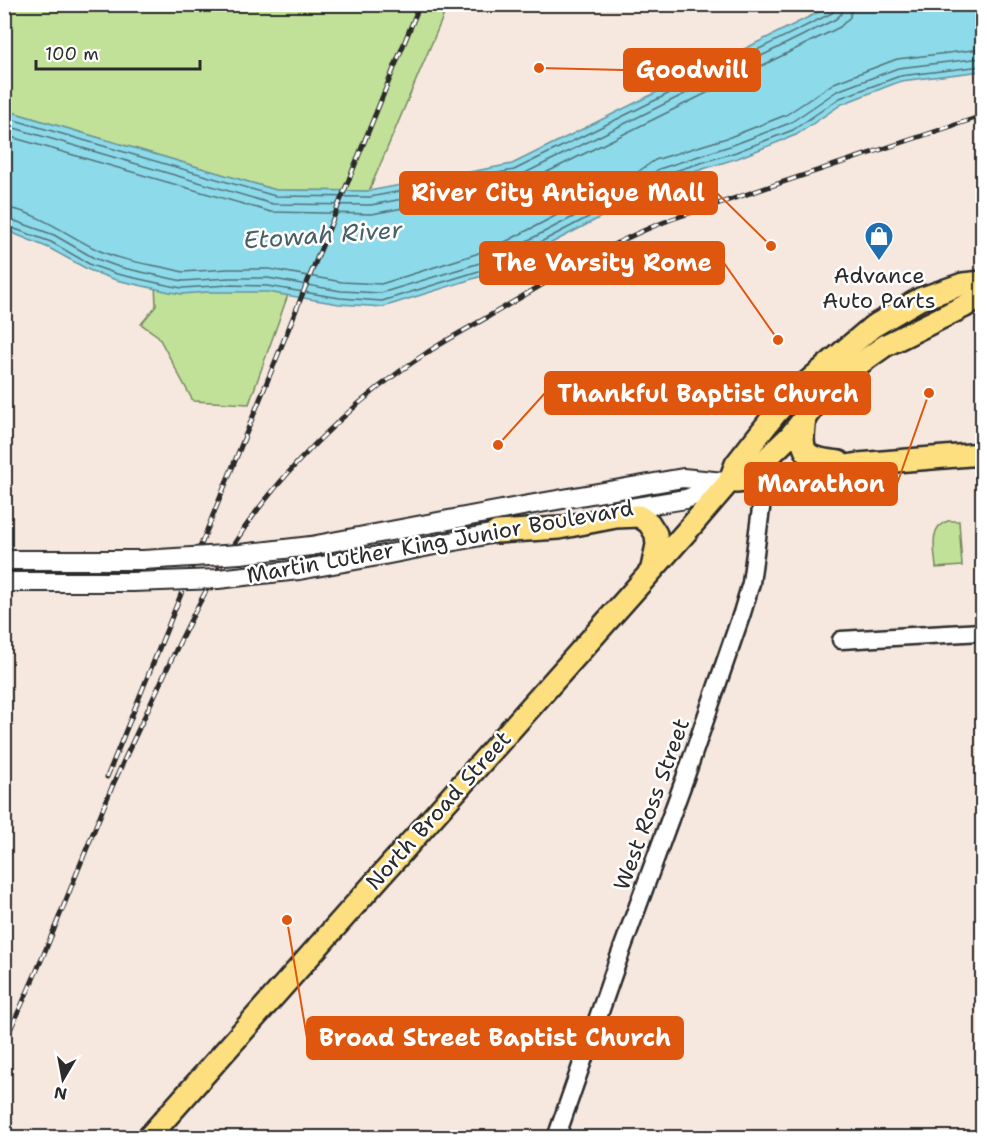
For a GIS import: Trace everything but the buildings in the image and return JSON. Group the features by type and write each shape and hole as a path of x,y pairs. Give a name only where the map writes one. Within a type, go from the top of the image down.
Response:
{"main road":[{"path":"982,282 963,284 921,299 872,327 798,390 776,412 736,464 729,482 765,479 858,464 982,454"},
{"name":"Martin Luther King Junior Boulevard","path":"4,582 218,579 299,570 686,499 729,482 765,460 790,435 827,390 870,356 886,345 965,306 982,295"},
{"path":"805,418 802,443 808,455 816,460 858,464"},
{"name":"Martin Luther King Junior Boulevard","path":"4,560 143,561 240,554 311,546 683,478 729,482"},
{"name":"North Broad Street","path":"148,1137 729,482"},
{"path":"497,532 559,528 616,517 639,516 655,529 657,544 652,568"}],"street":[{"name":"West Ross Street","path":"556,1137 742,613 751,583 765,479"},
{"path":"841,640 982,632"}],"green space":[{"path":"4,5 448,5 369,191 276,190 5,110"},
{"path":"155,283 289,292 249,404 193,401 158,336 141,324 156,306"},
{"path":"948,521 959,521 962,566 936,568 935,534 942,524"}],"water":[{"name":"Etowah River","path":"835,4 982,5 982,71 901,81 842,104 796,135 738,158 665,181 643,195 519,260 485,275 383,307 339,304 267,292 182,294 170,292 116,280 89,270 49,248 5,230 5,110 276,190 369,191 512,164"}],"railway":[{"path":"107,777 420,4"},
{"path":"4,1042 47,947 118,774 204,594 230,550 259,508 295,465 336,424 379,387 433,349 625,239 672,219 982,116"}],"place":[{"name":"Goodwill","path":"539,68"},
{"name":"River City Antique Mall","path":"771,246"},
{"name":"Advance Auto Parts","path":"879,262"},
{"name":"The Varsity Rome","path":"778,340"},
{"name":"Marathon","path":"929,393"},
{"name":"Thankful Baptist Church","path":"498,445"},
{"name":"Broad Street Baptist Church","path":"287,920"}]}
